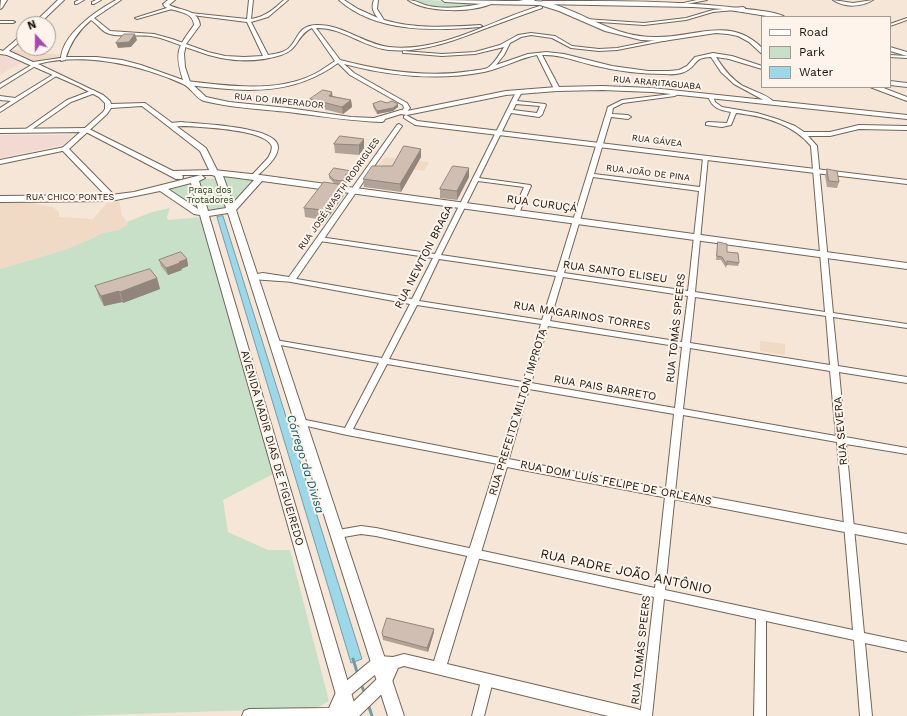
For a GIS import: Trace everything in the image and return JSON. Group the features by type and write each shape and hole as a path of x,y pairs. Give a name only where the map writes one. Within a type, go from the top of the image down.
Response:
{"main road":[{"path":"445,0 491,3 523,1 532,2 560,9 605,29 626,36 666,39 708,33 728,32 740,34 750,39 761,51"},
{"path":"560,9 564,2"},
{"path":"877,88 907,99"},
{"path":"0,131 87,130 174,174 180,179 179,183"},
{"path":"174,174 217,173 254,277 338,534 386,663 385,681 396,716"},
{"name":"RUA CHICO PONTES","path":"0,199 32,197 113,198 162,188 217,173 233,174"},
{"name":"RUA CURUÇÁ","path":"233,174 907,266"},
{"path":"162,188 197,212 206,214 231,210 256,178"},
{"name":"AVENIDA NADIR DIAS DE FIGUEIREDO","path":"194,179 206,214 344,693"}],"street":[{"path":"0,7 4,0"},
{"path":"44,16 61,0"},
{"path":"76,3 82,0"},
{"path":"93,3 99,0"},
{"path":"63,60 71,39 81,26 90,18 119,0"},
{"path":"170,8 166,4 172,0"},
{"path":"251,0 249,20 266,57"},
{"path":"137,18 170,8 192,14 204,14 249,20 264,17 286,0"},
{"path":"341,0 362,14 384,21 409,26 436,28 491,25"},
{"path":"376,0 374,10 384,21"},
{"path":"410,0 425,6 452,9 471,8 491,3"},
{"path":"827,0 853,5 863,4 870,0"},
{"path":"386,48 415,48 437,45 542,5 564,2 681,4 708,1 719,8"},
{"path":"585,20 644,24 686,19 719,8 743,8 776,16"},
{"path":"192,14 196,19 197,25 183,44 181,53 182,67 188,82 207,85 257,88 289,85 301,83 319,76 338,61"},
{"path":"90,18 106,31 153,35 197,50 229,58 266,57 286,52 293,45 302,30 312,27 336,29 370,43 415,54 454,55 483,52 508,43"},
{"path":"891,25 907,18"},
{"path":"0,22 13,22"},
{"path":"312,27 338,61 359,79 402,103 401,116 405,124 414,123"},
{"path":"491,68 502,55 508,43 512,39 520,36 542,35 557,38 592,63"},
{"path":"571,47 608,50 666,39"},
{"path":"16,41 3,52 33,64 93,92 105,99 108,106"},
{"path":"891,49 907,54"},
{"path":"181,53 197,50"},
{"path":"338,61 372,70 420,75 452,74 491,68 525,56 539,54 555,54 626,70 669,73 687,68 696,59 713,56 730,57 761,68"},
{"path":"539,54 558,89"},
{"path":"713,56 724,73 734,82 747,90 765,97 771,102"},
{"path":"891,56 907,57"},
{"name":"RUA DO IMPERADOR","path":"33,64 52,60 110,61 127,63 188,82 204,99 219,103 288,110 350,119 376,119 401,116"},
{"path":"0,86 33,64"},
{"path":"0,110 56,75"},
{"path":"891,83 907,85"},
{"name":"RUA ARARITAGUABA","path":"401,116 496,95 519,92 558,89 630,88 907,116"},
{"path":"26,130 69,101 93,92"},
{"name":"RUA NEWTON BRAGA","path":"347,432 463,206 519,92"},
{"path":"628,117 608,115 610,107 617,103 673,95 677,93"},
{"path":"711,96 716,105 724,109 772,119 794,128 803,134 814,146 830,134"},
{"path":"0,98 15,100"},
{"path":"510,111 539,115 543,105 514,102"},
{"path":"108,106 143,104 203,150 217,173"},
{"path":"0,162 65,149 104,113 108,106"},
{"path":"708,124 729,124 734,112"},
{"name":"RUA PREFEITO MILTON IMPROTA","path":"439,668 527,386 608,115"},
{"path":"401,116 414,123"},
{"name":"RUA JOSÉ WASTH RODRIGUES","path":"291,280 354,191 401,116"},
{"name":"RUA GÁVEA","path":"414,123 907,182"},
{"path":"171,125 181,124 245,131 269,138 275,144 274,154 256,178"},
{"path":"803,134 830,134 859,127 906,129"},
{"name":"RUA SEVERA","path":"814,146 836,369 866,716"},
{"path":"65,149 113,198"},
{"name":"RUA TOMÁS SPEERS","path":"646,716 706,158"},
{"name":"RUA JOÃO DE PINA","path":"591,175 702,190"},
{"path":"476,179 528,186 516,213"},
{"name":"RUA SANTO ELISEU","path":"320,239 907,326"},
{"name":"RUA MAGARINOS TORRES","path":"254,277 263,276 291,280 414,302 907,380"},
{"name":"RUA PAIS BARRETO","path":"275,342 679,413 907,451"},
{"name":"RUA DOM LUÍS FELIPE DE ORLEANS","path":"301,422 907,539"},
{"name":"RUA PADRE JOÃO ANTÔNIO","path":"338,534 361,530 376,532 907,647"},
{"path":"760,716 761,616"},
{"path":"345,715 344,693 386,663 404,660 637,716"},
{"path":"249,716 345,715 385,681"},
{"path":"478,716 487,681"}],"shaded area":[{"path":"12,50 16,50 16,54 13,53"},
{"path":"0,54 21,63 0,75"},
{"path":"56,54 60,54 59,57 55,58 31,61 20,56 56,56"},
{"path":"0,135 73,135 62,145 0,158"},
{"path":"385,157 429,162 424,171 379,165"},
{"path":"119,201 122,215 129,225 118,230 102,233 64,250 0,269 0,203 39,202 34,204 53,207 59,212 59,217 93,219 107,203"},
{"path":"760,341 785,344 785,355 760,351"}],"green space":[{"path":"414,0 431,0 478,5 446,7 429,5"},
{"name":"Praça dos Trotadores","path":"231,176 256,179 232,207 208,212 202,211 166,188 193,181"},
{"path":"170,208 167,217 168,220 202,217 273,474 223,500 228,532 268,550 290,550 329,701 317,708 72,716 0,716 0,269 64,250 102,233 118,230 128,225 127,222 152,212"}],"water":[{"path":"223,216 362,659 351,663 217,217"}],"building":[{"path":"124,34 135,34 129,42 116,43"},
{"path":"323,90 332,92 329,96 351,100 342,107 310,99"},
{"path":"381,101 387,103 392,101 398,104 393,108 377,111 373,104"},
{"path":"340,136 364,139 359,145 334,144"},
{"path":"404,146 421,149 400,184 363,179 372,166 392,166"},
{"path":"453,166 469,168 457,191 440,189"},
{"path":"334,168 357,172 345,175 348,179 341,181 334,180 329,175"},
{"path":"827,169 837,171 839,182 829,181"},
{"path":"324,182 344,185 326,209 304,208"},
{"path":"718,242 727,244 727,252 738,253 739,263 727,261 727,265 722,257 717,256"},
{"path":"181,252 187,259 179,262 180,263 166,268 159,260"},
{"path":"150,269 157,278 120,292 101,296 95,286"},
{"path":"387,618 434,629 427,648 383,636 382,633"}],"waterway":[{"name":"Córrego da Divisa","path":"353,659 358,675"},
{"name":"Córrego da Divisa","path":"361,684 365,694"},
{"name":"Córrego da Divisa","path":"368,704 372,716"}]}
